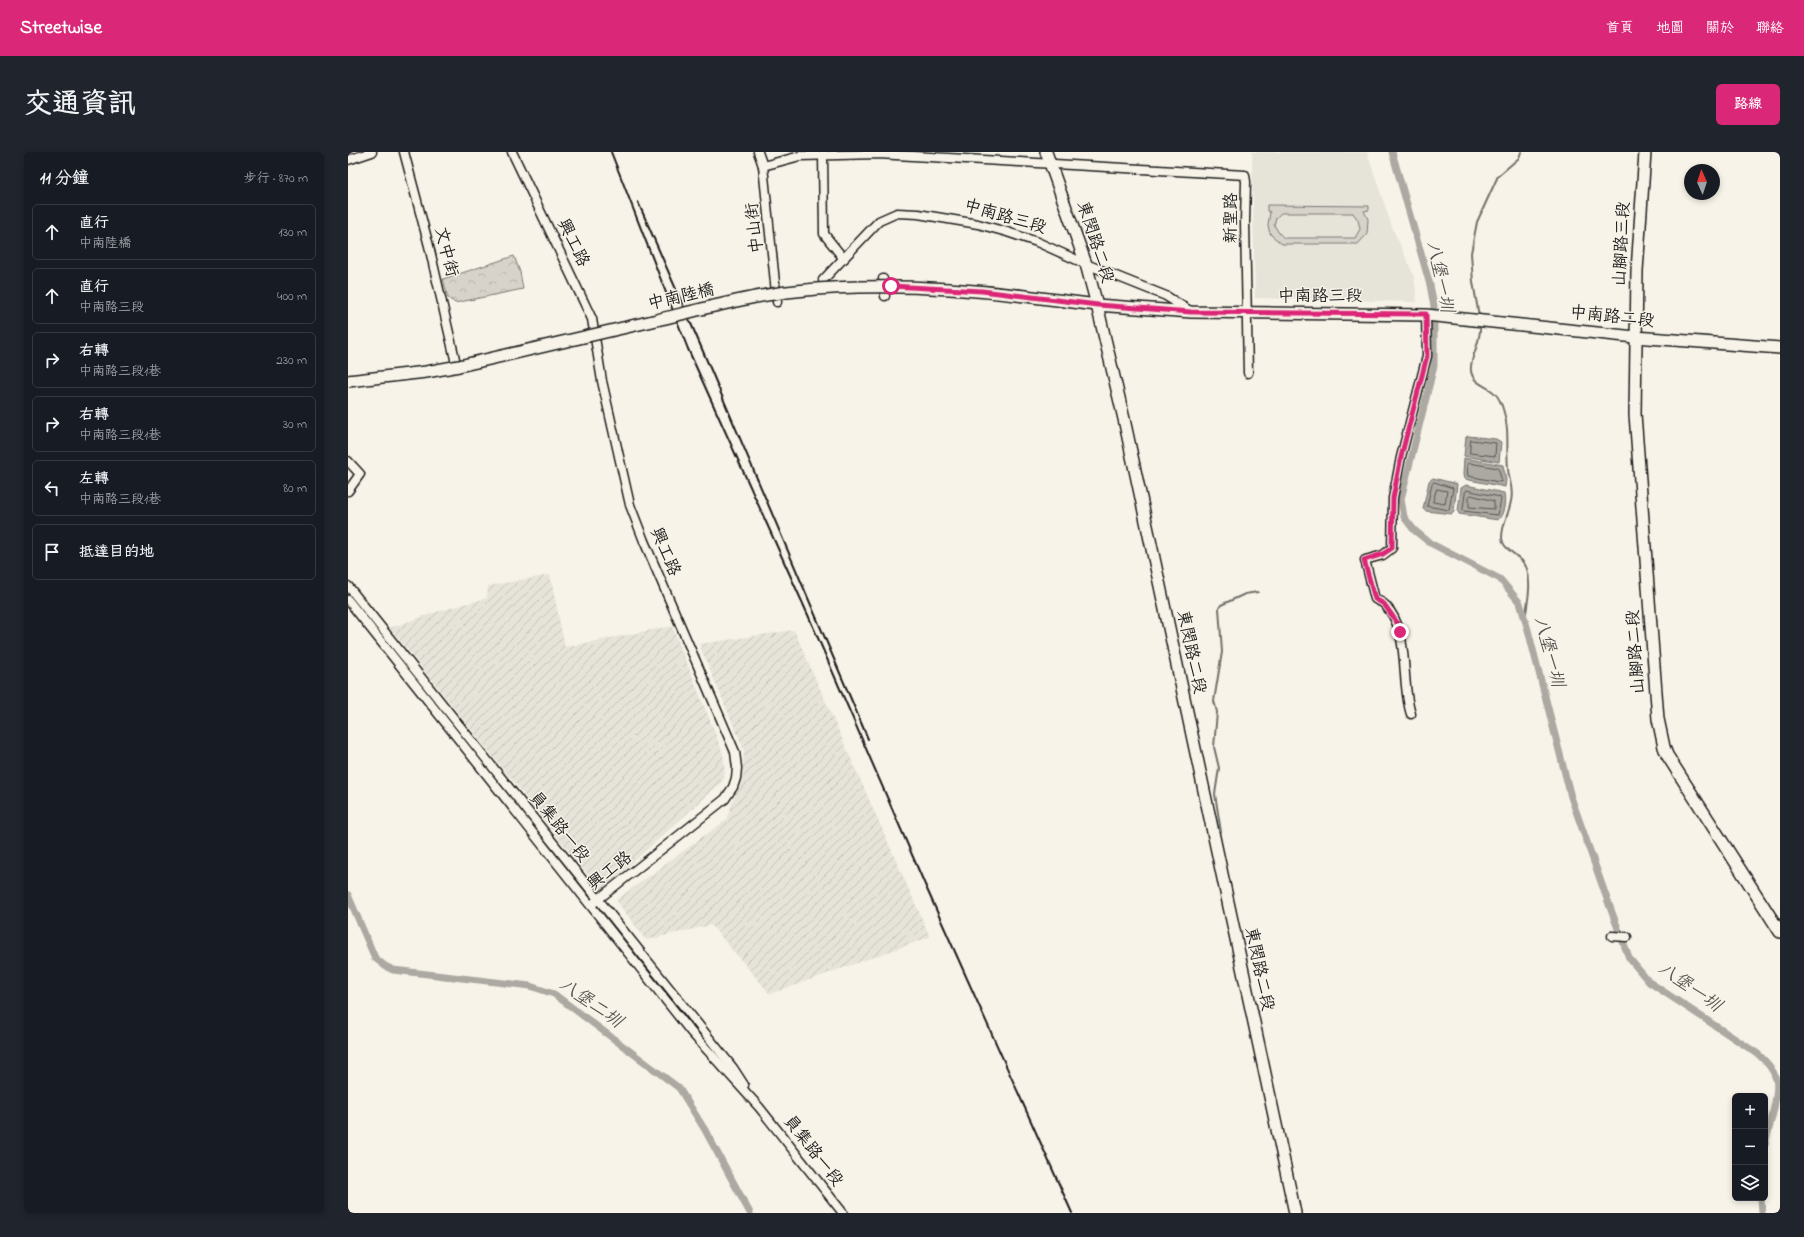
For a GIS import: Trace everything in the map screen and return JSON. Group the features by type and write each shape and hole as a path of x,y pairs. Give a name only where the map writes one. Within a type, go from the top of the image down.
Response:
{"main road":[{"name":"東閔路二段","path":"1046,152 1086,264 1098,305 1124,419 1295,1213"},
{"name":"山腳路三段","path":"1635,337 1637,271 1645,152"},
{"name":"中南陸橋","path":"348,381 426,372 459,366 698,310 794,292 832,288 891,286 982,291 1025,296"},
{"name":"中南路三段","path":"1025,296 1098,305 1191,312 1426,314 1441,316"},
{"name":"中南路二段","path":"1441,316 1635,337 1780,348"},
{"name":"山腳路二段","path":"1635,337 1635,414 1658,719 1662,742 1667,755 1780,932"}],"street":[{"path":"348,160 372,152"},
{"name":"文中街","path":"404,152 429,246 455,359"},
{"name":"興工路","path":"512,152 592,318 602,381 630,505 644,541 722,719 736,758 736,778 733,787 725,799 590,905"},
{"name":"中山街","path":"758,152 764,166 777,302"},
{"path":"823,154 824,234 844,259"},
{"name":"新聖路","path":"764,166 800,156 823,154 878,154 1245,175 1247,312"},
{"name":"中南路三段","path":"823,280 879,221 897,213 943,218 1007,232 1037,242 1086,264 1166,296 1191,312"},
{"path":"883,279 885,296"},
{"path":"1247,312 1248,373"},
{"path":"1411,714 1407,701 1398,624 1384,604 1375,599 1364,560 1383,554 1392,548 1393,498 1401,457 1427,356 1426,314"},
{"path":"348,461 360,474 348,491"},
{"name":"員集路一段","path":"348,586 733,1068 759,1107"},
{"path":"350,605 360,602"},
{"name":"員集路一段","path":"350,605 691,1032 759,1107 843,1213"},
{"path":"447,726 454,720"},
{"path":"1612,936 1627,937"}],"shaded area":[{"path":"1252,152 1367,152 1392,227 1414,276 1417,302 1255,298"},
{"path":"550,575 565,647 672,626 723,753 725,771 723,781 601,891 390,628 436,612 487,598 488,586"},
{"path":"794,630 930,937 770,994 711,925 646,940 616,900 726,820 742,777 744,750 699,644"}],"green space":[{"path":"1267,205 1369,206 1369,210 1364,211 1368,219 1367,234 1358,244 1282,244 1271,235 1268,225 1270,212 1267,211","holes":["1281,213 1353,213 1358,220 1360,229 1355,238 1284,238 1274,225 1276,218"]},
{"path":"514,256 520,272 523,289 455,303 448,298 443,279"}],"water":[{"path":"1466,437 1496,439 1501,442 1499,462 1464,456"},
{"path":"1464,458 1503,465 1506,480 1505,487 1464,479"},
{"path":"1433,478 1457,484 1454,512 1452,514 1426,511 1423,509 1429,481"},
{"path":"1466,485 1504,493 1504,508 1502,515 1498,520 1459,514 1458,511 1461,488"}],"waterway":[{"name":"八堡一圳","path":"1392,152 1430,285 1434,306 1434,366 1401,499 1404,517 1414,530 1430,543 1500,579 1520,603 1571,797 1629,958 1649,982 1758,1054 1771,1068 1776,1079 1777,1093 1768,1133"},
{"path":"1479,316 1473,282 1471,253 1477,222 1498,176 1519,158 1521,152"},
{"path":"1480,324 1479,338 1472,361 1471,371 1476,381 1492,391 1498,397 1505,416 1507,431 1507,461 1512,497 1503,528 1502,537 1505,546 1525,564 1527,569 1529,588 1525,620"},
{"path":"1221,832 1215,794 1219,768 1214,747 1217,712 1214,701 1222,652 1219,608 1221,605 1245,594 1258,592"},
{"name":"八堡二圳","path":"348,895 375,958 385,966 393,970 530,986 554,994 679,1088 705,1130 750,1213"},
{"name":"八堡一圳","path":"1761,1201 1762,1213"}],"railway":[{"path":"611,152 688,349 808,615 926,887 1072,1213"},
{"path":"638,202 868,739"}],"route":[{"path":"891,286 982,291 1098,305 1191,312 1344,312 1426,314 1427,356 1401,457 1393,498 1392,548 1388,552 1364,560 1375,599 1384,604 1394,617 1400,632"}]}
